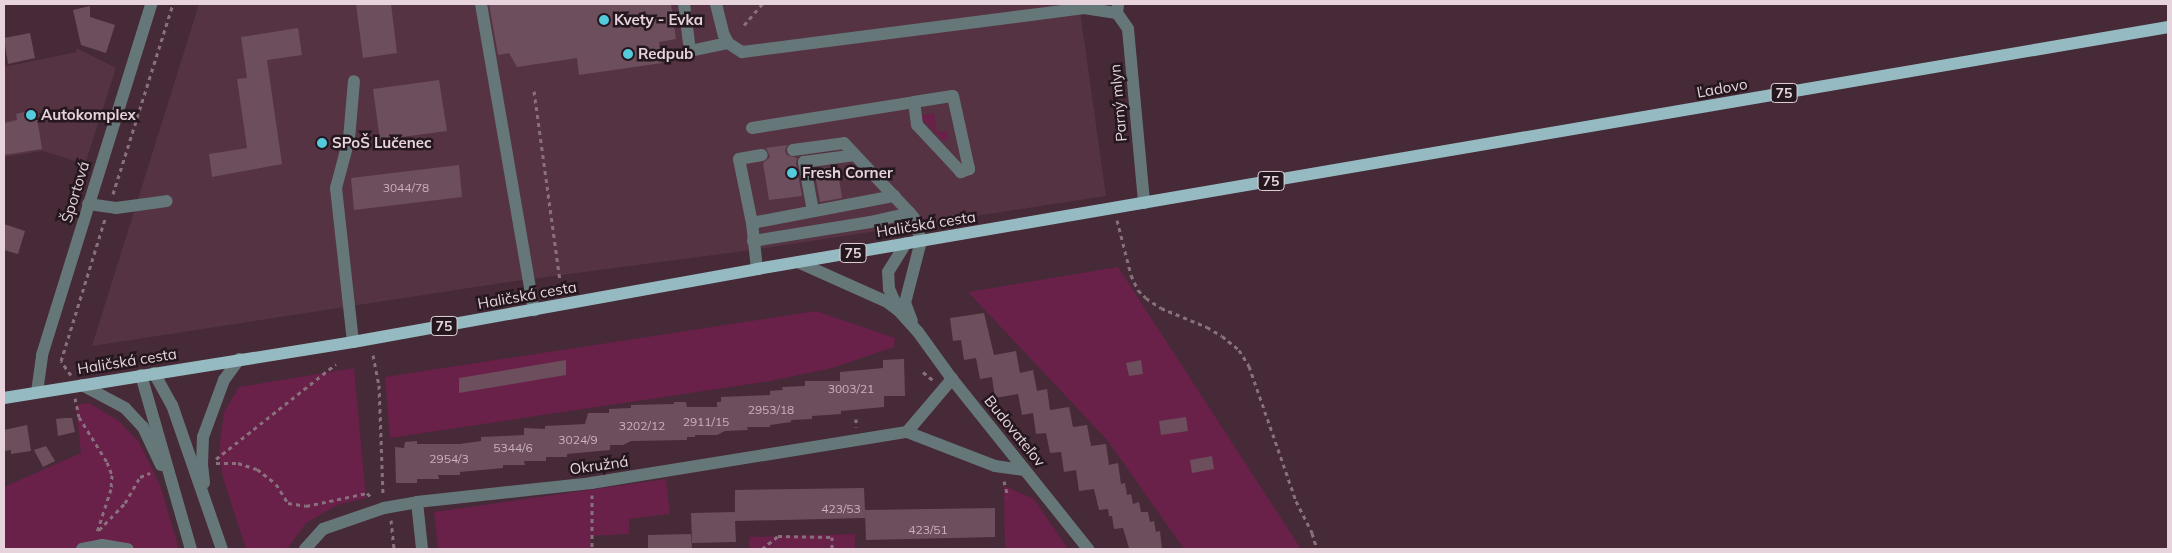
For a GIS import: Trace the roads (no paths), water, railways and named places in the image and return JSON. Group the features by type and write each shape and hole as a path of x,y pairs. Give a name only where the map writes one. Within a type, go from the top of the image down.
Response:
{"main road":[{"name":"Ľadovo","path":"1144,203 2168,27"},
{"name":"Haličská cesta","path":"4,398 353,342 757,269 1144,203"}],"street":[{"name":"Športová","path":"37,392 42,355 150,4"},
{"path":"481,4 534,310"},
{"path":"684,4 690,52 728,43"},
{"path":"716,4 719,21 728,43 741,52 753,52 1084,8 1117,8"},
{"name":"Parný mlyn","path":"1117,8 1128,29 1144,203"},
{"path":"353,342 336,188 349,138 354,81"},
{"path":"752,128 914,102 953,96 969,169 961,172 917,125 914,102"},
{"path":"793,150 844,143 914,218 921,241"},
{"path":"757,269 752,223 739,159 762,155"},
{"path":"812,210 804,162 855,155"},
{"path":"752,223 812,210 894,196"},
{"path":"88,204 116,208 167,201"},
{"path":"753,241 870,222 910,213"},
{"name":"Budovateľov","path":"918,332 905,303 908,285 919,254 921,241"},
{"name":"Budovateľov","path":"899,311 889,289 888,272 906,243"},
{"name":"Budovateľov","path":"800,263 887,302 899,311 918,332 952,379 1088,549"},
{"path":"207,503 202,465 203,437 224,380 239,359"},
{"path":"148,374 172,405 222,549"},
{"path":"148,374 191,549"},
{"path":"952,379 907,432 995,466 1024,470"},
{"path":"82,385 126,408 143,427 179,506"},
{"name":"Okružná","path":"305,549 323,529 386,505 591,483 907,432"},
{"path":"417,502 422,549"},
{"path":"85,549 102,545 128,549"}],"place":[{"name":"Kvety - Evka","path":"604,20"},
{"name":"Redpub","path":"628,54"},
{"name":"Autokomplex","path":"31,115"},
{"name":"SPoŠ Lučenec","path":"322,143"},
{"name":"Fresh Corner","path":"792,173"}]}
